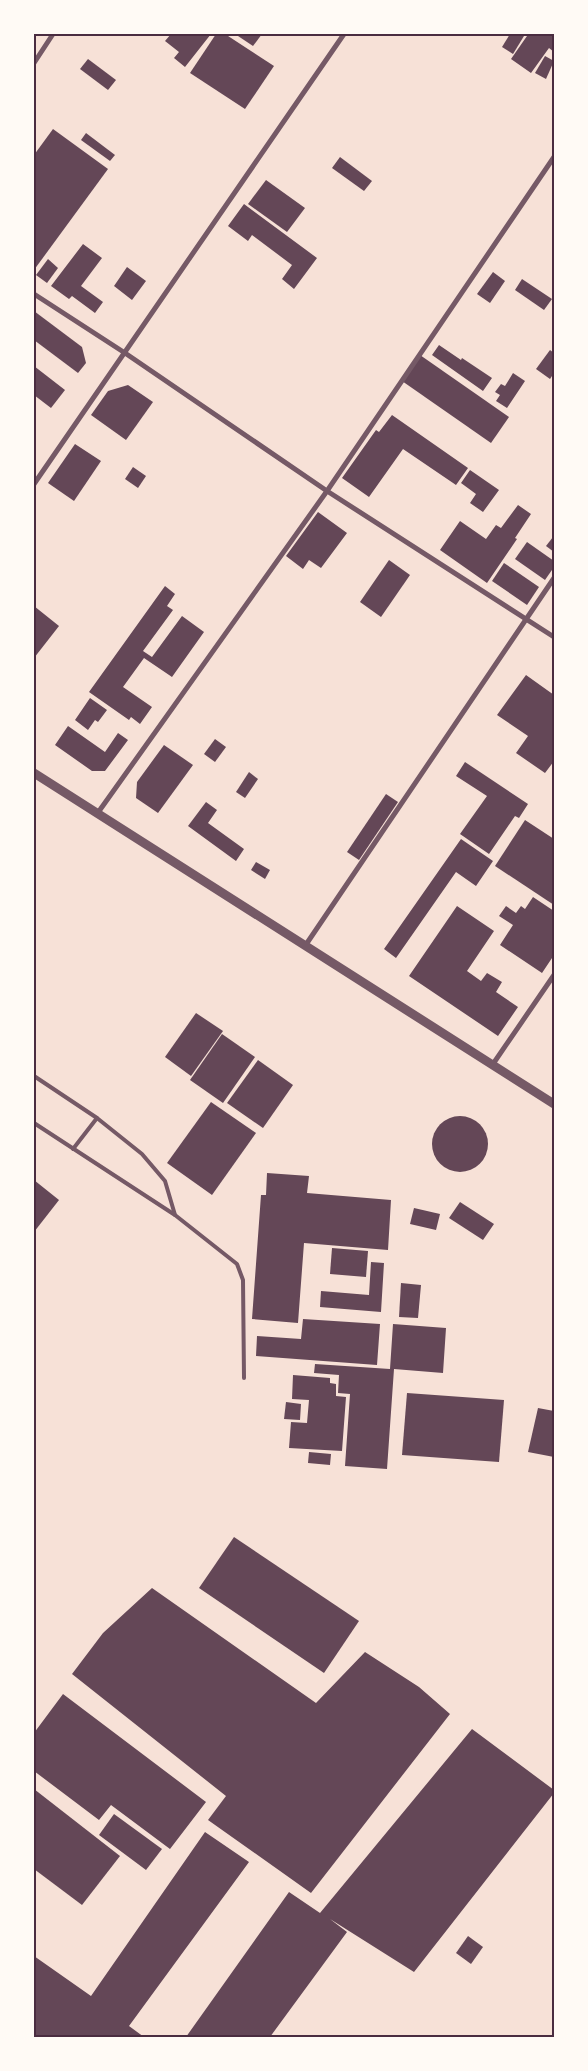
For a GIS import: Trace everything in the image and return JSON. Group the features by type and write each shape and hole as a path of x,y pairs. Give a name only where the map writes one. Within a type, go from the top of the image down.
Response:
{"street":[{"path":"34,63 53,34"},
{"path":"34,484 344,34"},
{"path":"97,814 327,491 554,157"},
{"path":"34,294 125,353 327,491 554,637"},
{"path":"305,946 554,578"},
{"path":"34,773 494,1064 554,1104"},
{"path":"494,1064 554,975"}],"lane":[{"path":"34,1076 97,1118 142,1154 165,1181 175,1215"},
{"path":"72,1149 97,1118"},
{"path":"34,1124 175,1215 237,1264 242,1280 244,1378"}],"building":[{"path":"171,34 211,34 185,67 174,58 179,52 165,41"},
{"path":"216,34 225,34 274,66 245,109 190,73"},
{"path":"235,34 262,34 253,46"},
{"path":"510,34 524,36 513,54 502,47"},
{"path":"524,34 554,34 554,52 549,48 531,73 511,59 527,36"},
{"path":"545,56 554,61 546,79 535,73"},
{"path":"88,59 116,80 108,90 80,69"},
{"path":"53,129 108,169 34,270 34,155"},
{"path":"86,133 115,155 110,161 81,140"},
{"path":"340,157 372,181 364,191 332,168"},
{"path":"266,180 305,208 287,232 248,204"},
{"path":"244,204 317,258 294,289 282,279 292,265 252,235 248,241 228,226"},
{"path":"83,244 102,258 81,286 103,302 95,313 72,296 69,299 51,286"},
{"path":"48,259 58,268 47,283 36,275"},
{"path":"127,267 146,281 132,300 114,286"},
{"path":"493,272 505,281 490,303 477,294"},
{"path":"522,279 552,299 544,310 515,290"},
{"path":"34,311 82,347 86,363 78,373 34,340"},
{"path":"439,345 492,378 483,391 432,355"},
{"path":"550,350 554,353 554,373 550,379 536,369"},
{"path":"420,355 509,417 491,443 402,381"},
{"path":"34,366 65,390 51,408 34,395"},
{"path":"513,373 525,381 507,408 496,401 500,395 495,392 501,384 505,386"},
{"path":"128,385 153,402 126,440 91,415 108,391"},
{"path":"392,415 468,468 456,485 403,449 369,497 342,478 376,430 379,432"},
{"path":"75,444 101,461 74,501 48,483"},
{"path":"133,467 146,476 138,488 125,479"},
{"path":"470,470 499,490 483,512 470,503 476,494 461,483"},
{"path":"518,505 531,514 515,538 517,539 487,583 440,550 460,521 486,539 496,525 501,528"},
{"path":"318,512 347,533 321,568 309,560 303,569 286,556"},
{"path":"554,538 554,552 546,546"},
{"path":"527,542 554,561 554,567 545,580 515,559"},
{"path":"389,560 410,575 381,617 360,602"},
{"path":"504,563 539,587 527,605 492,581"},
{"path":"165,586 175,594 167,606 173,610 143,651 152,657 182,616 204,632 172,677 144,658 123,687 152,707 140,724 131,717 129,720 89,692"},
{"path":"34,606 59,626 34,658"},
{"path":"526,675 554,695 554,761 545,773 516,753 528,736 497,715"},
{"path":"90,698 107,710 98,722 95,720 88,730 75,720"},
{"path":"68,726 105,752 118,733 128,740 105,771 92,771 55,745"},
{"path":"215,739 226,747 215,762 204,754"},
{"path":"164,745 193,765 158,813 136,798 137,782"},
{"path":"465,762 528,804 519,818 515,816 489,854 460,834 487,796 456,776"},
{"path":"249,772 258,779 245,798 236,792"},
{"path":"386,794 398,802 359,860 347,852"},
{"path":"206,802 217,810 208,823 244,849 236,861 188,826"},
{"path":"525,820 554,839 554,905 495,866"},
{"path":"461,839 493,861 476,886 456,872 396,958 384,949"},
{"path":"256,862 270,870 265,879 251,870"},
{"path":"533,897 554,911 554,955 542,973 500,945 513,925 499,916 506,906 516,913 521,906 525,909"},
{"path":"457,906 494,931 467,971 481,981 487,973 502,982 496,992 518,1007 498,1036 409,976"},
{"path":"196,1013 223,1031 191,1076 165,1057"},
{"path":"222,1034 255,1057 223,1103 190,1080"},
{"path":"258,1060 293,1085 263,1128 227,1103"},
{"path":"211,1102 256,1133 212,1195 167,1163"},
{"path":"455,1116 465,1116 480,1124 486,1133 488,1144 486,1155 480,1164 465,1172 455,1172 444,1167 437,1160 432,1149 432,1139 437,1128 444,1121"},
{"path":"267,1173 309,1176 307,1193 391,1200 388,1250 304,1243 298,1323 252,1319 261,1195 266,1195"},
{"path":"34,1180 59,1200 34,1232"},
{"path":"460,1202 494,1224 483,1240 449,1218"},
{"path":"414,1208 440,1214 436,1230 410,1224"},
{"path":"332,1248 368,1251 366,1277 330,1274"},
{"path":"371,1262 384,1263 381,1312 320,1307 321,1291 369,1295"},
{"path":"401,1283 421,1285 418,1318 399,1317"},
{"path":"303,1319 380,1324 377,1365 256,1356 257,1336 301,1339"},
{"path":"393,1324 446,1328 443,1373 394,1369 387,1469 345,1466 350,1394 338,1393 339,1375 314,1373 315,1364 390,1369"},
{"path":"293,1375 330,1378 330,1383 336,1384 336,1396 346,1397 342,1451 289,1448 291,1422 307,1423 309,1400 292,1399"},
{"path":"407,1393 504,1400 499,1462 402,1455"},
{"path":"286,1402 301,1404 300,1420 284,1419"},
{"path":"538,1408 554,1411 554,1457 528,1452"},
{"path":"309,1452 331,1454 330,1465 308,1463"},
{"path":"234,1537 359,1621 324,1673 199,1588"},
{"path":"152,1588 316,1703 365,1652 419,1687 450,1714 311,1893 208,1820 226,1796 72,1674 103,1633"},
{"path":"63,1694 206,1802 170,1849 111,1805 99,1820 34,1771 34,1733"},
{"path":"472,1729 554,1790 554,1793 414,1972 330,1919 347,1932 270,2037 186,2037 289,1892 320,1913"},
{"path":"34,1789 120,1856 82,1905 34,1869"},
{"path":"114,1814 162,1849 146,1870 99,1835"},
{"path":"205,1832 249,1862 129,2026 144,2037 36,2037 34,2035 34,1956 91,1996"},
{"path":"468,1936 483,1947 471,1964 456,1953"}]}
